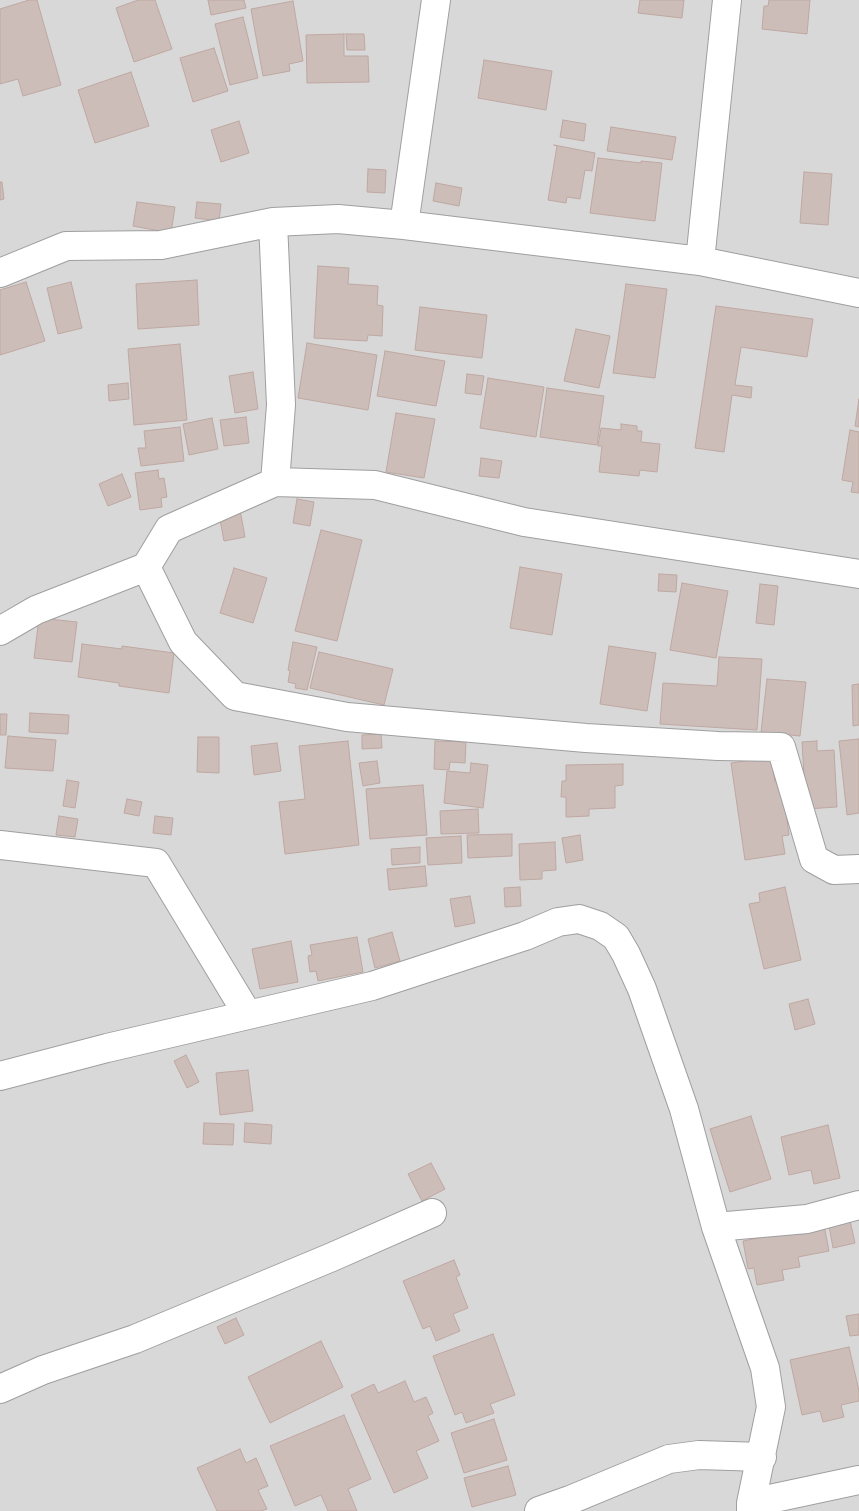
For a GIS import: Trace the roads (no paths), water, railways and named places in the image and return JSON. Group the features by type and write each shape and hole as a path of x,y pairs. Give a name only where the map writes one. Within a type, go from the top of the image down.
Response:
{"street":[{"path":"404,225 436,0"},
{"path":"700,261 727,0"},
{"path":"0,273 66,246 161,245 273,222 338,219 404,225 700,261 859,293"},
{"path":"273,222 281,405 276,482"},
{"path":"0,631 36,610 146,567 169,529 276,482 375,485 524,522 859,574"},
{"path":"146,567 183,642 235,696 347,717 586,738 718,746 782,746 814,859 834,870 859,869"},
{"path":"0,845 156,863 248,1015"},
{"path":"0,1076 107,1048 372,986 525,936 558,922 579,920 600,926 616,937 642,989 684,1109 716,1226 765,1368 772,1407 751,1507 859,1480"},
{"path":"716,1226 807,1219 859,1205"},
{"path":"0,1389 43,1370 135,1339 332,1258 432,1213"},
{"path":"539,1511 670,1459 699,1455 762,1457"}]}
